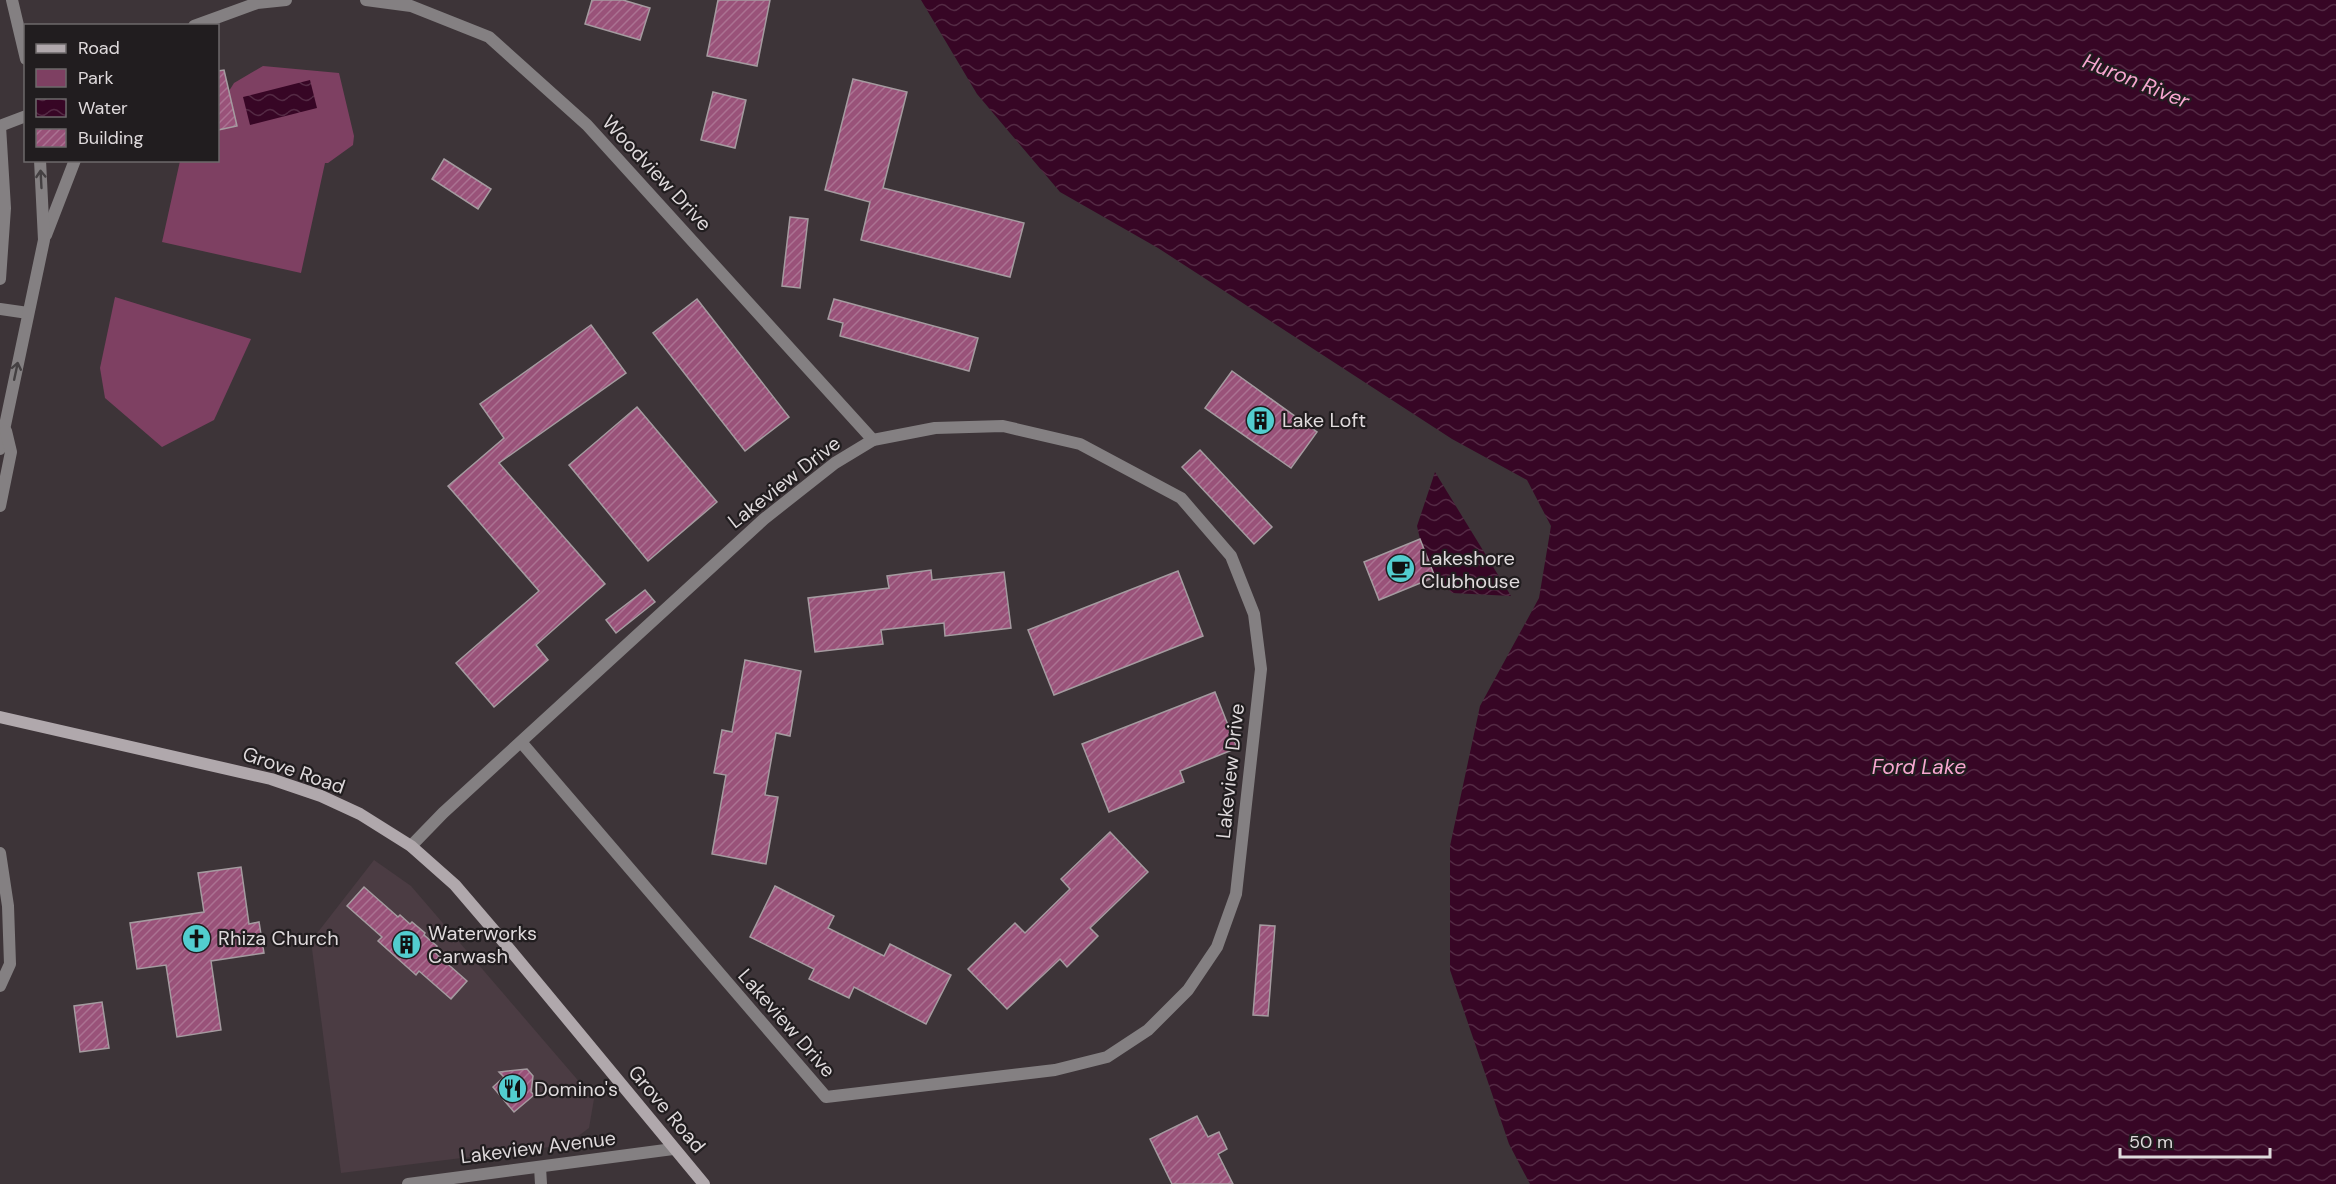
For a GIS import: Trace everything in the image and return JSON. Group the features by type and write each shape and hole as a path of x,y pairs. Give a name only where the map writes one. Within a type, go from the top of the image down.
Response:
{"main road":[{"name":"Grove Road","path":"0,717 271,779 340,805 411,846 455,885 704,1184"}],"street":[{"path":"12,0 24,51"},
{"path":"199,24 257,3 286,0"},
{"name":"Woodview Drive","path":"366,0 411,6 489,37 587,125 873,440"},
{"path":"0,279 5,208 0,126 24,118"},
{"path":"40,162 44,240"},
{"path":"0,449 44,240 74,162"},
{"path":"0,309 28,313"},
{"name":"Lakeview Drive","path":"1003,426 1080,444 1180,498 1231,556 1254,614 1261,669 1236,894 1218,947 1188,990 1148,1030 1107,1057 1055,1070 826,1097 521,742 764,519 835,463 873,440 935,428 1003,426"},
{"path":"0,507 11,452 4,427"},
{"path":"411,846 443,813 521,742"},
{"path":"0,853 8,906 10,964 0,986"},
{"name":"Lakeview Avenue","path":"408,1184 674,1149"},
{"path":"540,1167 541,1184"}],"shaded area":[{"path":"374,860 411,886 594,1099 589,1128 566,1145 341,1173 311,941"}],"green space":[{"path":"263,66 339,73 354,136 353,145 325,163 301,273 162,242 180,162 219,162 219,93 229,91 234,83"},
{"path":"115,297 251,339 214,420 162,447 105,398 100,368"}],"water":[{"name":"Ford Lake","path":"921,0 2336,0 2336,1184 1530,1184 1509,1144 1450,970 1450,846 1480,706 1539,598 1551,526 1527,480 1452,439 1158,248 1060,192 977,94"},
{"path":"310,80 317,108 250,125 243,97"},
{"path":"1435,472 1511,596 1452,593 1435,577 1417,526"}],"building":[{"path":"592,0 623,0 650,8 640,40 585,24"},
{"path":"718,0 770,0 757,66 707,56"},
{"path":"224,70 237,126 219,130 219,71"},
{"path":"853,79 907,92 883,188 1024,223 1010,277 861,240 870,202 825,190"},
{"path":"713,92 746,100 735,148 701,140"},
{"path":"444,159 491,189 478,209 432,179"},
{"path":"790,217 808,219 800,288 782,286"},
{"path":"697,299 789,417 745,451 653,333"},
{"path":"834,299 978,338 969,371 840,336 843,323 828,319"},
{"path":"591,325 626,373 499,463 605,584 536,645 548,660 494,707 456,663 539,591 448,486 504,438 480,404"},
{"name":"Lake Loft","path":"1232,371 1317,432 1291,468 1205,408"},
{"path":"637,407 717,502 648,561 569,465"},
{"path":"1200,450 1272,527 1254,544 1182,467"},
{"name":"Lakeshore Clubhouse","path":"1420,539 1435,577 1379,600 1364,562"},
{"path":"931,570 932,580 1004,572 1011,628 945,636 944,623 881,630 883,644 815,652 808,598 889,588 887,576"},
{"path":"1178,571 1203,636 1054,695 1028,630"},
{"path":"645,590 655,602 616,633 606,620"},
{"path":"745,660 801,671 790,736 776,733 765,795 778,797 766,864 712,854 726,775 714,773 722,730 732,732"},
{"path":"1215,692 1237,748 1180,771 1184,782 1109,812 1082,744"},
{"path":"1110,832 1148,872 1090,928 1098,936 1067,967 1060,959 1007,1009 968,969 1015,923 1025,933 1070,889 1061,879"},
{"name":"Rhiza Church","path":"241,867 249,924 259,922 264,953 211,961 221,1030 177,1037 166,965 137,969 130,923 204,912 198,873"},
{"path":"775,886 834,916 828,928 884,956 890,944 951,975 926,1024 854,987 849,998 809,979 814,969 750,937"},
{"name":"Waterworks Carwash","path":"364,887 398,917 400,915 410,924 412,922 425,933 424,935 437,946 433,951 467,981 451,999 419,971 416,975 378,941 382,937 347,906"},
{"path":"1260,925 1275,926 1268,1016 1253,1015"},
{"path":"102,1002 109,1048 80,1052 74,1006"},
{"name":"Domino's","path":"527,1069 533,1076 531,1092 534,1095 514,1112 493,1087 504,1077 499,1072"},
{"path":"1197,1116 1208,1137 1219,1132 1227,1149 1218,1154 1233,1184 1172,1184 1150,1139"}],"place":[{"name":"Lake Loft","path":"1261,420"},
{"name":"Lakeshore Clubhouse","path":"1400,569"},
{"name":"Rhiza Church","path":"197,938"},
{"name":"Waterworks Carwash","path":"407,944"},
{"name":"Domino's","path":"513,1089"}],"water label":[{"name":"Huron River","path":"2136,81"}]}
